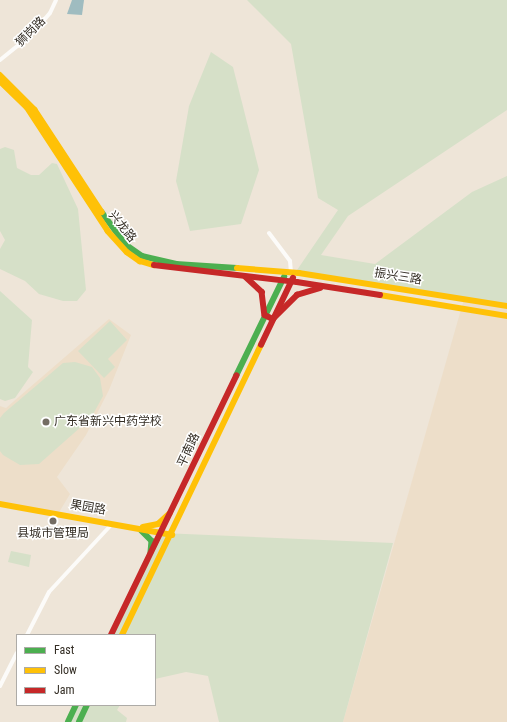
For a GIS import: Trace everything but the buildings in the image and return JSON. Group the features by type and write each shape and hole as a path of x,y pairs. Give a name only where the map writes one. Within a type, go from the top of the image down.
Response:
{"main road":[{"name":"兴龙路","path":"0,74 35,110 115,232 134,251 161,262 290,273"},
{"name":"兴龙路","path":"0,81 27,107 108,231 127,252 152,265 291,281"},
{"name":"平南路","path":"112,634 174,509 265,314 282,280 290,273"},
{"name":"平南路","path":"122,634 172,534 291,281 290,273"},
{"name":"振兴三路","path":"290,273 507,306"},
{"path":"242,275 253,281 262,292 265,314 273,319 297,295 326,287"},
{"name":"振兴三路","path":"291,281 507,316"},
{"name":"果园路","path":"0,504 172,534"},
{"path":"136,528 158,524 174,509"},
{"path":"136,528 148,536 152,541 149,559"},
{"path":"68,722 76,706"},
{"path":"79,722 87,706"}],"street":[{"name":"狮岗路","path":"0,60 30,36 50,13 56,0"},
{"path":"269,233 290,261 290,273"},
{"path":"27,634 49,592 112,524"},
{"path":"0,686 16,655"}],"shaded area":[{"path":"464,299 507,307 507,722 343,722"},
{"name":"广东省新兴中药学校","path":"109,319 131,335 109,390 86,435 57,477 70,494 58,514 0,504 0,406 6,408"}],"green space":[{"path":"247,0 507,0 507,110 348,216 321,255 375,264 472,192 507,176 507,308 295,273 338,210 318,198 291,44"},
{"path":"211,52 233,67 259,170 241,224 190,231 176,181 189,106"},
{"path":"5,147 14,150 17,168 31,175 39,175 52,163 57,164 78,209 86,290 77,301 63,301 39,294 25,281 0,269 0,249 5,240 0,231 0,149"},
{"path":"0,291 32,320 28,367 33,372 15,398 5,401 0,399"},
{"path":"110,321 127,340 108,359 115,367 104,378 78,351"},
{"path":"75,362 92,367 100,378 103,396 91,418 39,464 20,465 3,455 0,451 0,418 63,363"},
{"path":"162,533 393,543 343,722 219,722 208,676 186,672 156,679 156,634 112,634"},
{"path":"11,551 31,555 29,567 8,562"},
{"path":"76,706 119,706 117,710 127,718 126,722 68,722"}],"water":[{"path":"72,0 84,0 82,15 67,14"}],"traffic: fast":[{"path":"102,212 125,244 142,256 176,264 237,268"},
{"path":"236,376 284,277"},
{"path":"142,531 152,541 151,552"},
{"path":"68,722 76,706"},
{"path":"79,722 87,706"}],"traffic: slow":[{"path":"0,75 35,110 102,212"},
{"path":"0,81 27,107 108,231 127,252 140,261 154,265"},
{"path":"237,268 299,273 507,306"},
{"path":"380,295 507,316"},
{"path":"122,634 261,345"},
{"path":"0,504 172,535"},
{"path":"143,527 158,524 169,514"}],"traffic: jam":[{"path":"154,265 297,282 380,295"},
{"path":"246,277 262,292 265,315 273,319 297,295 320,288"},
{"path":"261,345 293,278"},
{"path":"111,634 236,376"}],"place":[{"name":"广东省新兴中药学校","path":"46,422"},
{"name":"县城市管理局","path":"53,521"}]}
